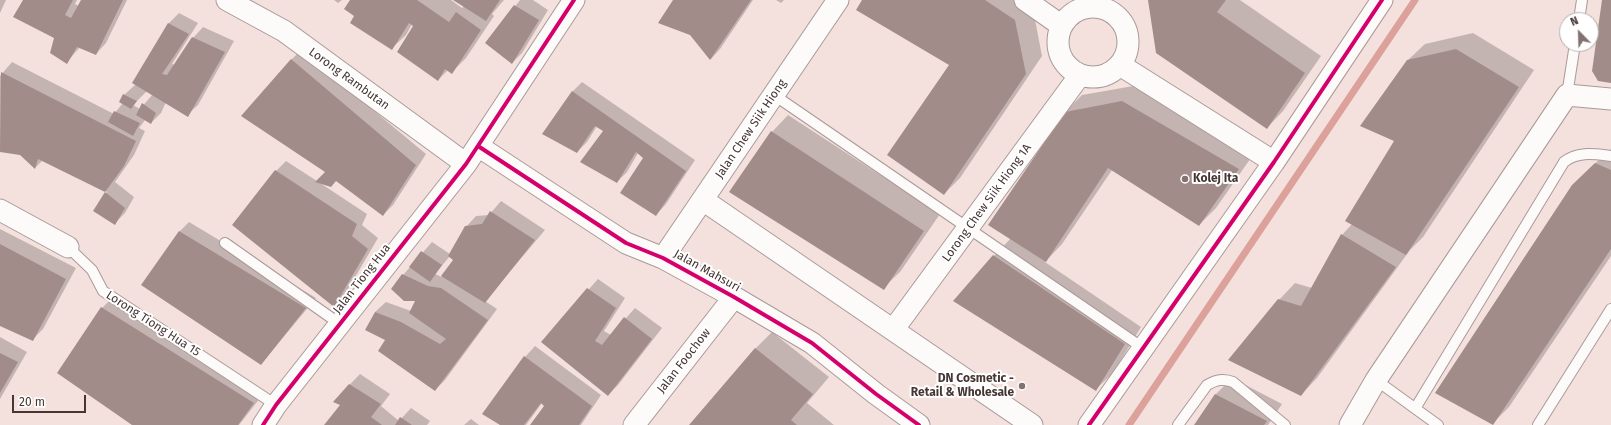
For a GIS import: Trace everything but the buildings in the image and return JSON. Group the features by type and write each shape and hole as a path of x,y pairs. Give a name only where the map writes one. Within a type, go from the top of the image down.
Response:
{"street":[{"name":"Lorong Rambutan","path":"227,0 284,31 466,164"},
{"name":"Jalan Tiong Hua","path":"263,425 276,405 466,164 574,0"},
{"name":"Jalan Chew Siik Hiong","path":"664,258 838,0"},
{"path":"1025,0 1062,26"},
{"path":"1089,425 1274,162 1382,0"},
{"path":"1112,5 1117,16 1124,24 1128,34 1129,45 1126,56 1120,65 1112,72 1102,76 1091,77 1080,75 1070,69 1063,60 1058,49 1058,37 1062,26 1068,17 1082,9 1112,5"},
{"path":"1120,65 1274,162"},
{"name":"Lorong Chew Siik Hiong 1A","path":"893,330 1080,75"},
{"path":"1350,425 1376,380 1567,95 1611,99"},
{"name":"Jalan Mahsuri","path":"478,146 626,243 664,258 812,343 876,394 919,425"},
{"path":"703,200 1032,425"},
{"name":"Lorong Tiong Hua 15","path":"0,210 68,247"},
{"name":"Jalan Foochow","path":"634,425 734,297"}],"lane":[{"path":"1580,12 1582,0"},
{"path":"1567,95 1574,52"},
{"path":"774,95 1143,348"},
{"path":"1416,407 1564,162 1571,156 1583,154 1611,156"},
{"path":"225,243 340,324"},
{"name":"Lorong Tiong Hua 15","path":"68,247 92,270 103,291 276,405"},
{"path":"1538,425 1611,309"},
{"path":"1178,425 1207,386 1214,382 1227,380 1233,382 1281,424"},
{"path":"1376,380 1416,407 1438,425"}],"waterway":[{"path":"1129,425 1415,0"}],"cycle path":[{"path":"263,425 276,405 466,164 574,0"},
{"path":"1089,425 1274,162 1382,0"},
{"path":"478,146 626,243 663,258 734,297 812,343 876,394 919,425"}],"place":[{"name":"Kolej Ita","path":"1185,179"},
{"name":"DN Cosmetic - Retail & Wholesale","path":"1022,386"}]}
